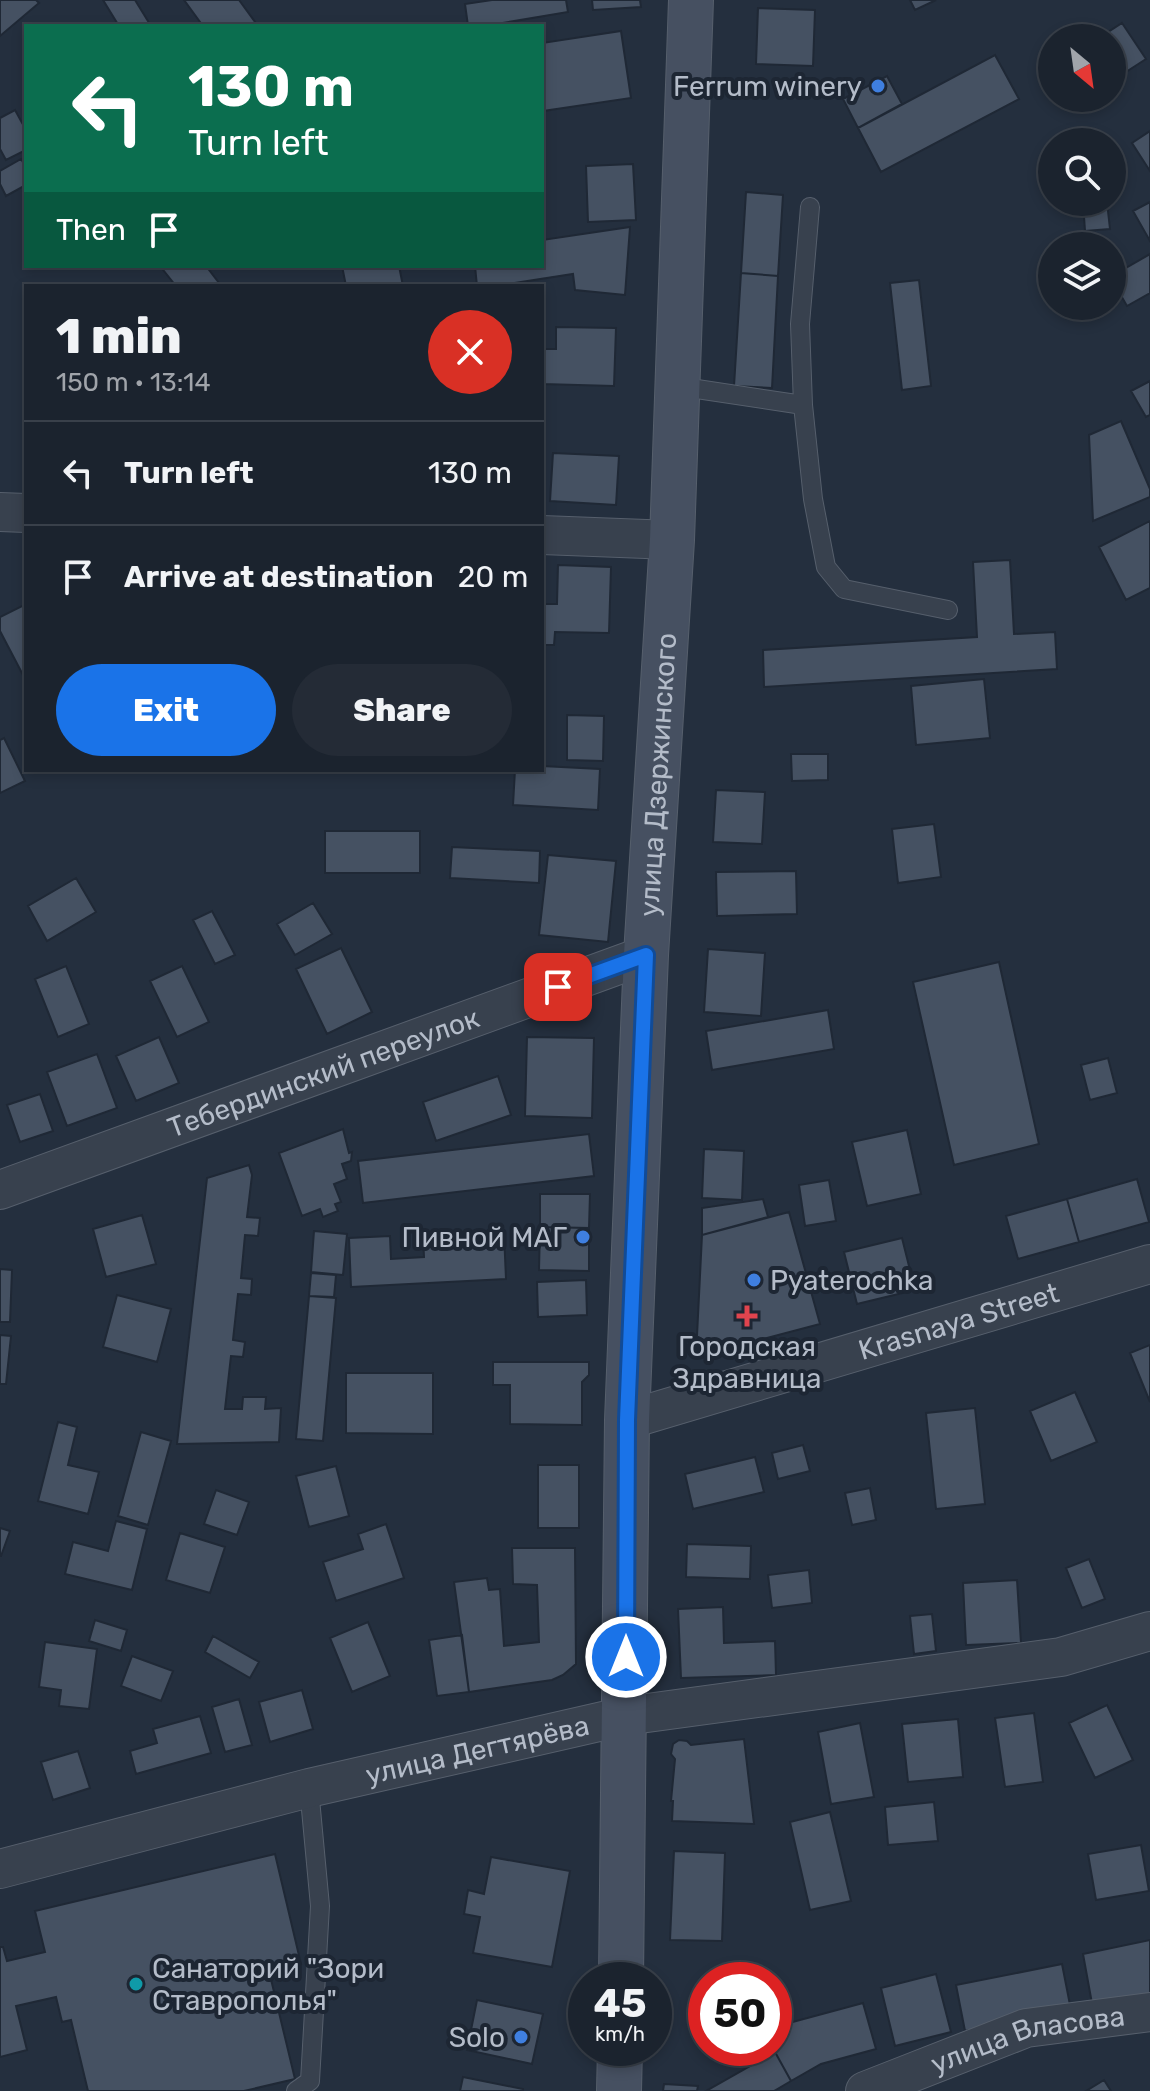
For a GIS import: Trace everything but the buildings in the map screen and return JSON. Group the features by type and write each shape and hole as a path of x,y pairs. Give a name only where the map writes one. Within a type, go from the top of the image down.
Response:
{"main road":[{"name":"улица Дзержинского","path":"621,1962 627,1420 646,955 672,540 691,0"},
{"path":"619,2091 620,2066"}],"street":[{"path":"0,512 24,513"},
{"path":"544,535 672,540"},
{"name":"Тебердинский переулок","path":"0,1190 646,955"},
{"name":"Krasnaya Street","path":"627,1420 1150,1264"},
{"name":"улица Дегтярёва","path":"0,1869 309,1788 625,1716 1061,1657 1150,1631"},
{"name":"улица Власова","path":"865,2091 1026,2028 1150,2012"}],"lane":[{"path":"810,207 800,324 803,405 813,499 826,567 844,589 948,610"},
{"path":"677,386 803,405"},
{"path":"296,2091 310,2081 320,1906 309,1788"}],"place":[{"name":"Ferrum winery","path":"878,86"},
{"name":"Пивной МАГ","path":"583,1237"},
{"name":"Pyaterochka","path":"754,1280"},
{"name":"Городская Здравница","path":"747,1316"},
{"name":"Санаторий \"Зори Ставрополья\"","path":"136,1984"},
{"name":"Solo","path":"521,2037"}],"route":[{"path":"558,987 646,955 627,1420 626,1657"}]}
